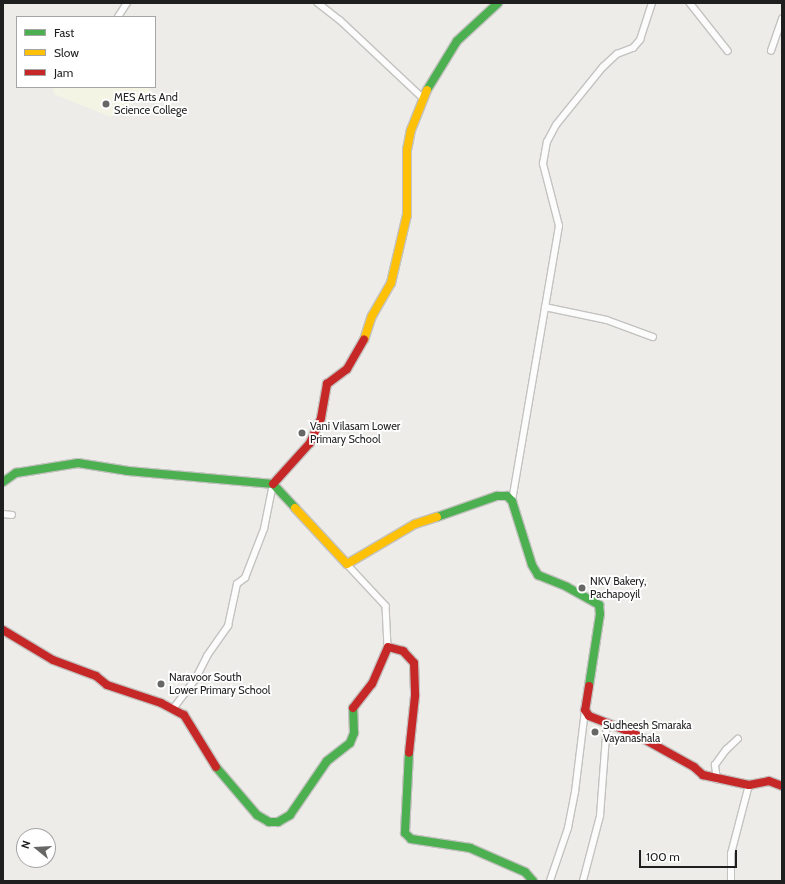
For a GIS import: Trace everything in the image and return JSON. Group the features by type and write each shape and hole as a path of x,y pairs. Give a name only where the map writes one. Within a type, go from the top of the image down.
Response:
{"street":[{"path":"119,16 127,3"},
{"path":"318,3 340,20 424,98"},
{"path":"173,709 195,680 207,656 228,626 237,584 245,578 264,528 273,484 310,443 321,418 327,384 351,363 361,347 372,316 391,283 407,215 407,150 411,130 424,98 440,66 456,41 498,3"},
{"path":"550,881 568,828 576,792 585,710 600,614 599,605 567,587 538,575 532,565 512,501 559,226 543,164 547,142 556,125 603,67 617,54 633,48 640,40 652,3"},
{"path":"690,3 728,51"},
{"path":"771,51 782,19"},
{"path":"545,307 607,320 653,337"},
{"path":"3,482 16,473 78,463 128,471 273,484 386,606 388,646 372,684 352,709 354,733 350,743 327,761 290,815 278,822 269,822 248,808 212,761 194,728 184,715 173,709 107,685 96,676 53,660 11,637 3,630"},
{"path":"346,564 415,524 497,496 507,496 512,501"},
{"path":"3,514 12,515"},
{"path":"388,646 403,651 414,663 415,696 406,781 404,833 411,839 470,848 514,866 525,872 533,881"},
{"path":"585,710 589,716 633,733 694,767 703,775 717,780 749,785 769,781 782,786"},
{"path":"583,881 600,816 607,722"},
{"path":"717,780 715,766 726,750 738,739"},
{"path":"731,881 731,854 749,785"}],"shaded area":[{"name":"MES Arts And Science College","path":"53,88 149,88 151,91 111,117 54,94"}],"traffic: fast":[{"path":"427,90 457,41 498,3"},
{"path":"3,482 16,473 78,463 128,471 273,484 295,508"},
{"path":"437,517 497,496 507,496 512,501 532,565 538,575 567,587 599,605 600,614 589,686"},
{"path":"216,767 257,815 269,822 278,822 290,815 327,761 350,743 354,733 353,708"},
{"path":"409,753 405,833 411,839 470,848 525,872 533,881"}],"traffic: slow":[{"path":"364,340 372,316 391,283 407,215 407,150 411,130 427,90"},
{"path":"295,508 347,564 415,524 437,517"}],"traffic: jam":[{"path":"273,484 310,443 321,418 327,384 347,369 364,340"},
{"path":"3,630 53,660 96,676 107,685 161,703 184,715 216,767"},
{"path":"353,708 372,684 388,647 403,651 414,663 415,696 409,753"},
{"path":"589,686 585,710 589,716 633,733 694,767 703,775 749,785 769,781 782,786"}],"place":[{"name":"MES Arts And Science College","path":"106,104"},
{"name":"Vani Vilasam Lower Primary School","path":"302,433"},
{"name":"NKV Bakery, Pachapoyil","path":"582,588"},
{"name":"Naravoor South Lower Primary School","path":"161,684"},
{"name":"Sudheesh Smaraka Vayanashala","path":"595,732"}]}
